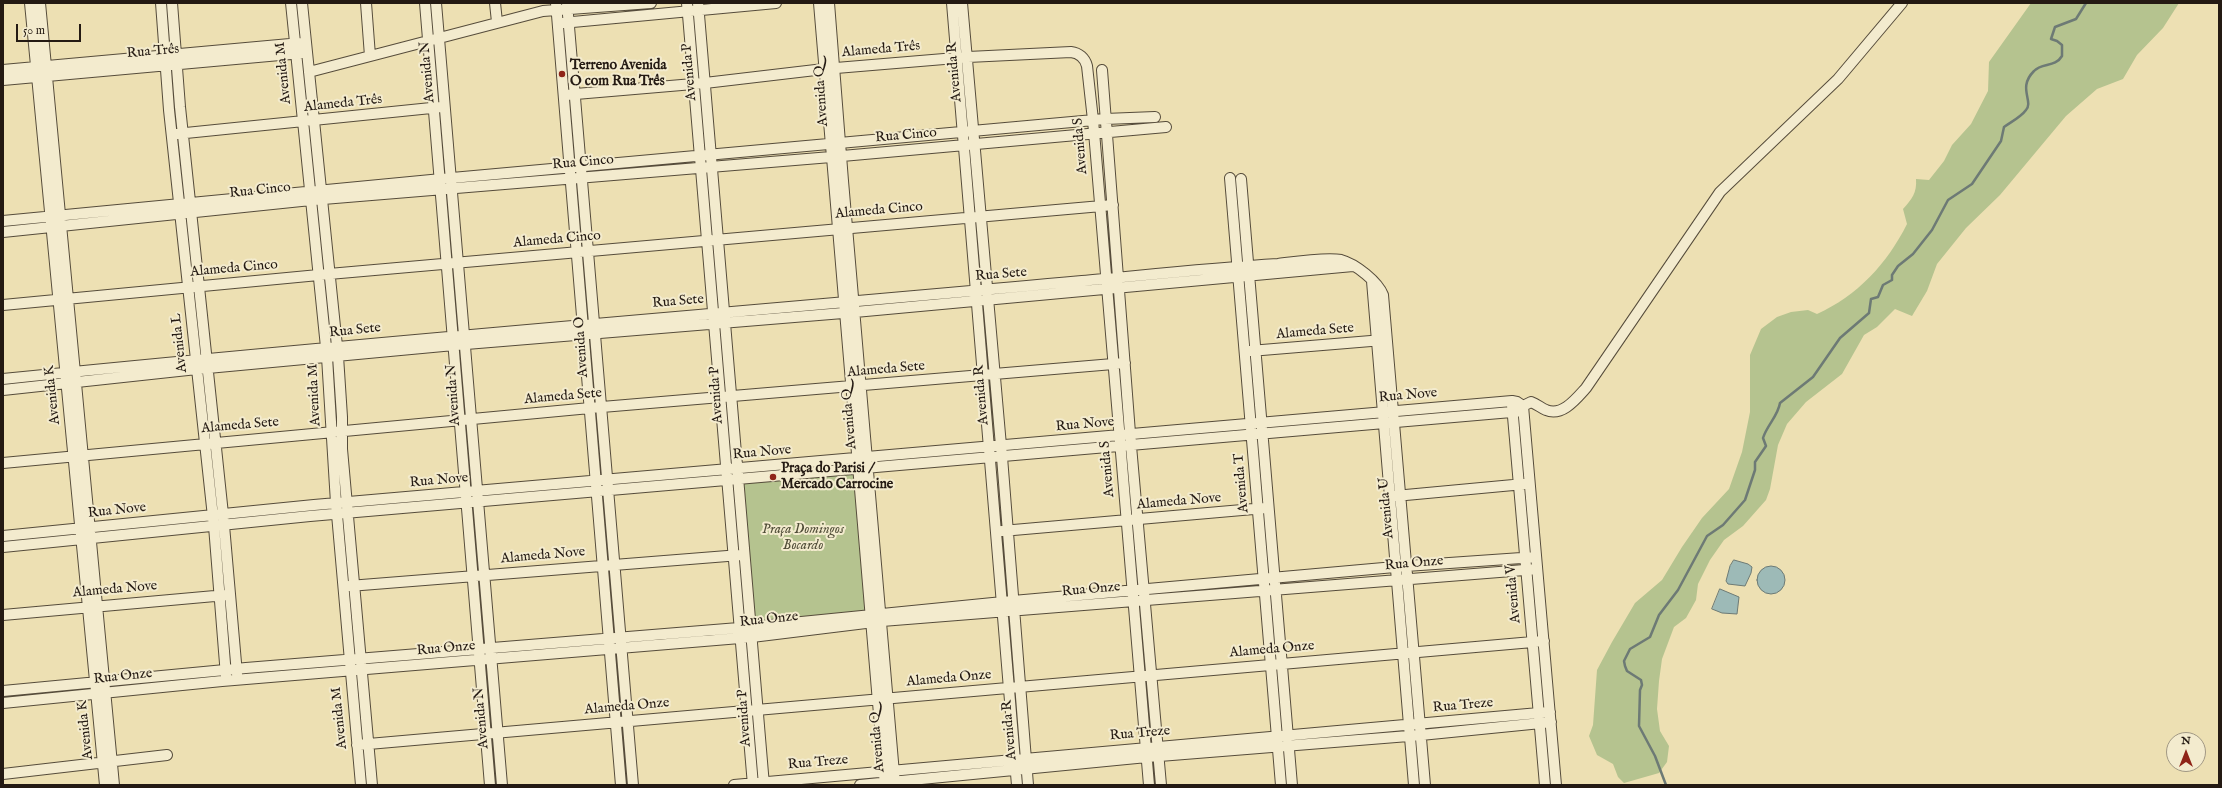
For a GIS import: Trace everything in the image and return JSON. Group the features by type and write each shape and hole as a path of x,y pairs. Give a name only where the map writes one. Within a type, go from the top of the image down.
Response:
{"street":[{"name":"Avenida K","path":"30,3 36,78 56,221"},
{"name":"Avenida K","path":"40,3 47,77 56,221 63,298 65,373 81,539 93,606"},
{"name":"Avenida L","path":"161,3 172,135 196,364 205,444 230,594 237,680"},
{"name":"Avenida L","path":"172,3 183,133 223,514"},
{"name":"Avenida M","path":"291,3 319,275 332,352 342,431 343,586 350,671 362,744 372,785"},
{"name":"Avenida M","path":"302,3 329,274 332,352 331,433 354,585 361,670 361,785"},
{"path":"366,3 370,56"},
{"name":"Avenida N","path":"425,3 434,39 446,107 464,339 465,420"},
{"name":"Avenida N","path":"436,3 434,39 435,108 454,340 465,420 485,659 497,733 502,785"},
{"path":"495,3 497,22"},
{"path":"309,72 562,6 651,3"},
{"path":"563,22 687,7 776,3"},
{"name":"Avenida Q","path":"819,3 829,69 856,386 863,470 871,619 885,784"},
{"name":"Avenida Q","path":"829,3 829,69"},
{"name":"Avenida R","path":"952,3 1017,785"},
{"name":"Avenida R","path":"962,3 976,144 1028,785"},
{"name":"Rua Nove","path":"607,485 733,480 863,470 1383,424 1512,412 1523,408 1531,402 1553,412 1561,410 1575,400 1586,388 1720,192 1838,79 1902,3"},
{"name":"Avenida O","path":"562,6 564,95 569,168 576,178 588,251 589,328 595,408 596,486 621,785"},
{"name":"Avenida P","path":"687,7 707,241 720,317"},
{"name":"Avenida P","path":"698,7 718,240 720,317 739,555 741,633 753,784"},
{"name":"Avenida O","path":"563,22 575,94 580,167 576,178 576,252 589,328"},
{"name":"Rua Três","path":"3,70 46,66 165,60 306,47"},
{"name":"Alameda Três","path":"564,95 705,83 829,69 968,57 1071,52 1081,56"},
{"name":"Avenida S","path":"1081,56 1087,64 1093,120 1149,785"},
{"name":"Rua Três","path":"3,80 47,77 165,60"},
{"name":"Avenida S","path":"1102,70 1105,120 1120,282 1131,446 1146,600 1161,785"},
{"name":"Alameda Três","path":"172,135 446,107"},
{"name":"Rua Cinco","path":"3,221 56,221 452,183 569,168 835,145 1093,120 1155,117"},
{"path":"697,122 708,121"},
{"name":"Rua Cinco","path":"452,183 576,178 836,157 1094,132 1166,127"},
{"name":"Avenida T","path":"1236,179 1239,271 1246,352 1257,424 1264,508 1265,585 1281,785"},
{"name":"Avenida T","path":"1237,197 1250,270 1256,350 1257,424"},
{"name":"Alameda Cinco","path":"3,305 63,298 329,274 1113,205"},
{"name":"Rua Cinco","path":"3,232 56,221"},
{"name":"Rua Sete","path":"3,379 76,372 208,363 720,317 849,308 1250,270 1357,268"},
{"name":"Avenida U","path":"1357,268 1380,289 1383,295 1400,495 1403,654 1414,785"},
{"name":"Avenida U","path":"1372,281 1390,496 1401,567"},
{"name":"Avenida K","path":"63,298 76,372 92,538 93,606 101,693 108,763 114,785"},
{"name":"Alameda Sete","path":"1246,352 1387,340"},
{"name":"Alameda Sete","path":"3,463 73,455 331,433 595,408 1125,363"},
{"name":"Rua Sete","path":"3,390 77,383 196,364"},
{"path":"1512,401 1519,402 1523,408"},
{"name":"Rua Nove","path":"3,547 92,538 342,508 607,485 732,470 1512,401"},
{"name":"Avenida V","path":"1512,401 1519,485 1531,557 1537,569 1556,785"},
{"name":"Avenida O","path":"595,408 607,485 633,785"},
{"name":"Avenida V","path":"1523,408 1530,484 1531,557 1526,569 1545,785"},
{"name":"Avenida Q","path":"863,470 882,617 895,784"},
{"path":"1390,496 1530,484"},
{"name":"Rua Nove","path":"217,522 223,514 342,508"},
{"name":"Avenida T","path":"1264,508 1276,584 1292,785"},
{"name":"Alameda Nove","path":"996,532 1264,508"},
{"name":"Avenida L","path":"217,522 220,596 227,681"},
{"name":"Rua Nove","path":"3,536 91,527 217,522"},
{"name":"Avenida P","path":"739,555 752,632 764,784"},
{"name":"Alameda Nove","path":"343,586 739,555"},
{"name":"Rua Onze","path":"1013,606 1146,600 1401,567 1531,557"},
{"name":"Rua Onze","path":"1276,584 1402,579 1537,569"},
{"name":"Avenida U","path":"1402,579 1414,653 1425,785"},
{"name":"Rua Onze","path":"3,703 237,680 485,659 610,644 752,632 882,617 1013,606 1133,590 1265,585"},
{"name":"Alameda Nove","path":"3,614 230,594"},
{"name":"Alameda Onze","path":"362,744 1544,641"},
{"name":"Rua Onze","path":"3,692 237,669 484,649 610,644"},
{"name":"Avenida N","path":"485,659 486,734 490,785"},
{"name":"Rua Treze","path":"734,785 764,784 1026,758 1158,751 1288,734 1409,724 1550,717"},
{"name":"Rua Treze","path":"1158,751 1278,746 1410,736 1539,718"},
{"name":"Rua Treze","path":"860,785 895,784 1027,769 1147,752"},
{"path":"3,774 167,755"},
{"name":"Avenida K","path":"105,785 108,763"}],"green space":[{"path":"2031,3 2179,3 2163,28 2137,55 2123,79 2097,89 2066,116 2000,195 1966,228 1937,264 1927,291 1912,316 1895,309 1877,327 1864,335 1842,374 1806,402 1787,424 1778,445 1770,489 1766,500 1743,526 1724,540 1710,560 1698,584 1696,600 1686,618 1674,627 1662,659 1657,709 1660,731 1669,746 1667,762 1659,773 1624,783 1618,777 1613,764 1597,755 1589,736 1593,725 1597,670 1635,603 1662,580 1702,518 1729,489 1742,452 1750,412 1750,355 1761,329 1777,317 1791,312 1808,310 1817,314 1832,307 1858,288 1880,265 1899,239 1907,224 1903,209 1913,196 1916,188 1916,179 1929,180 1944,161 1952,145 1971,124 1988,91 1989,62"},
{"name":"Praça Domingos Bocardo","path":"857,472 868,613 752,626 739,481"}],"water":[{"path":"1734,560 1748,564 1752,567 1745,586 1728,584 1726,581 1730,566"},
{"path":"1771,566 1781,570 1785,580 1781,590 1771,594 1761,590 1757,580 1761,570"},
{"path":"1720,589 1739,597 1737,614 1722,613 1712,609"}],"waterway":[{"path":"1666,785 1655,756 1639,726 1640,690 1642,685 1641,680 1627,671 1625,666 1624,661 1630,649 1650,637 1659,615 1678,590 1707,536 1723,525 1745,500 1755,470 1755,462 1766,446 1763,438 1779,408 1780,403 1813,377 1840,338 1869,313 1871,299 1878,297 1883,285 1892,280 1892,275 1898,266 1913,254 1932,230 1948,200 1972,184 2001,141 2004,127 2026,110 2028,106 2026,88 2029,77 2037,68 2052,64 2059,60 2062,56 2062,45 2051,39 2055,27 2076,19 2086,3"}],"place":[{"name":"Terreno Avenida O com Rua Três","path":"562,74"},
{"name":"Praça do Parisi / Mercado Carrocine","path":"773,477"}]}
